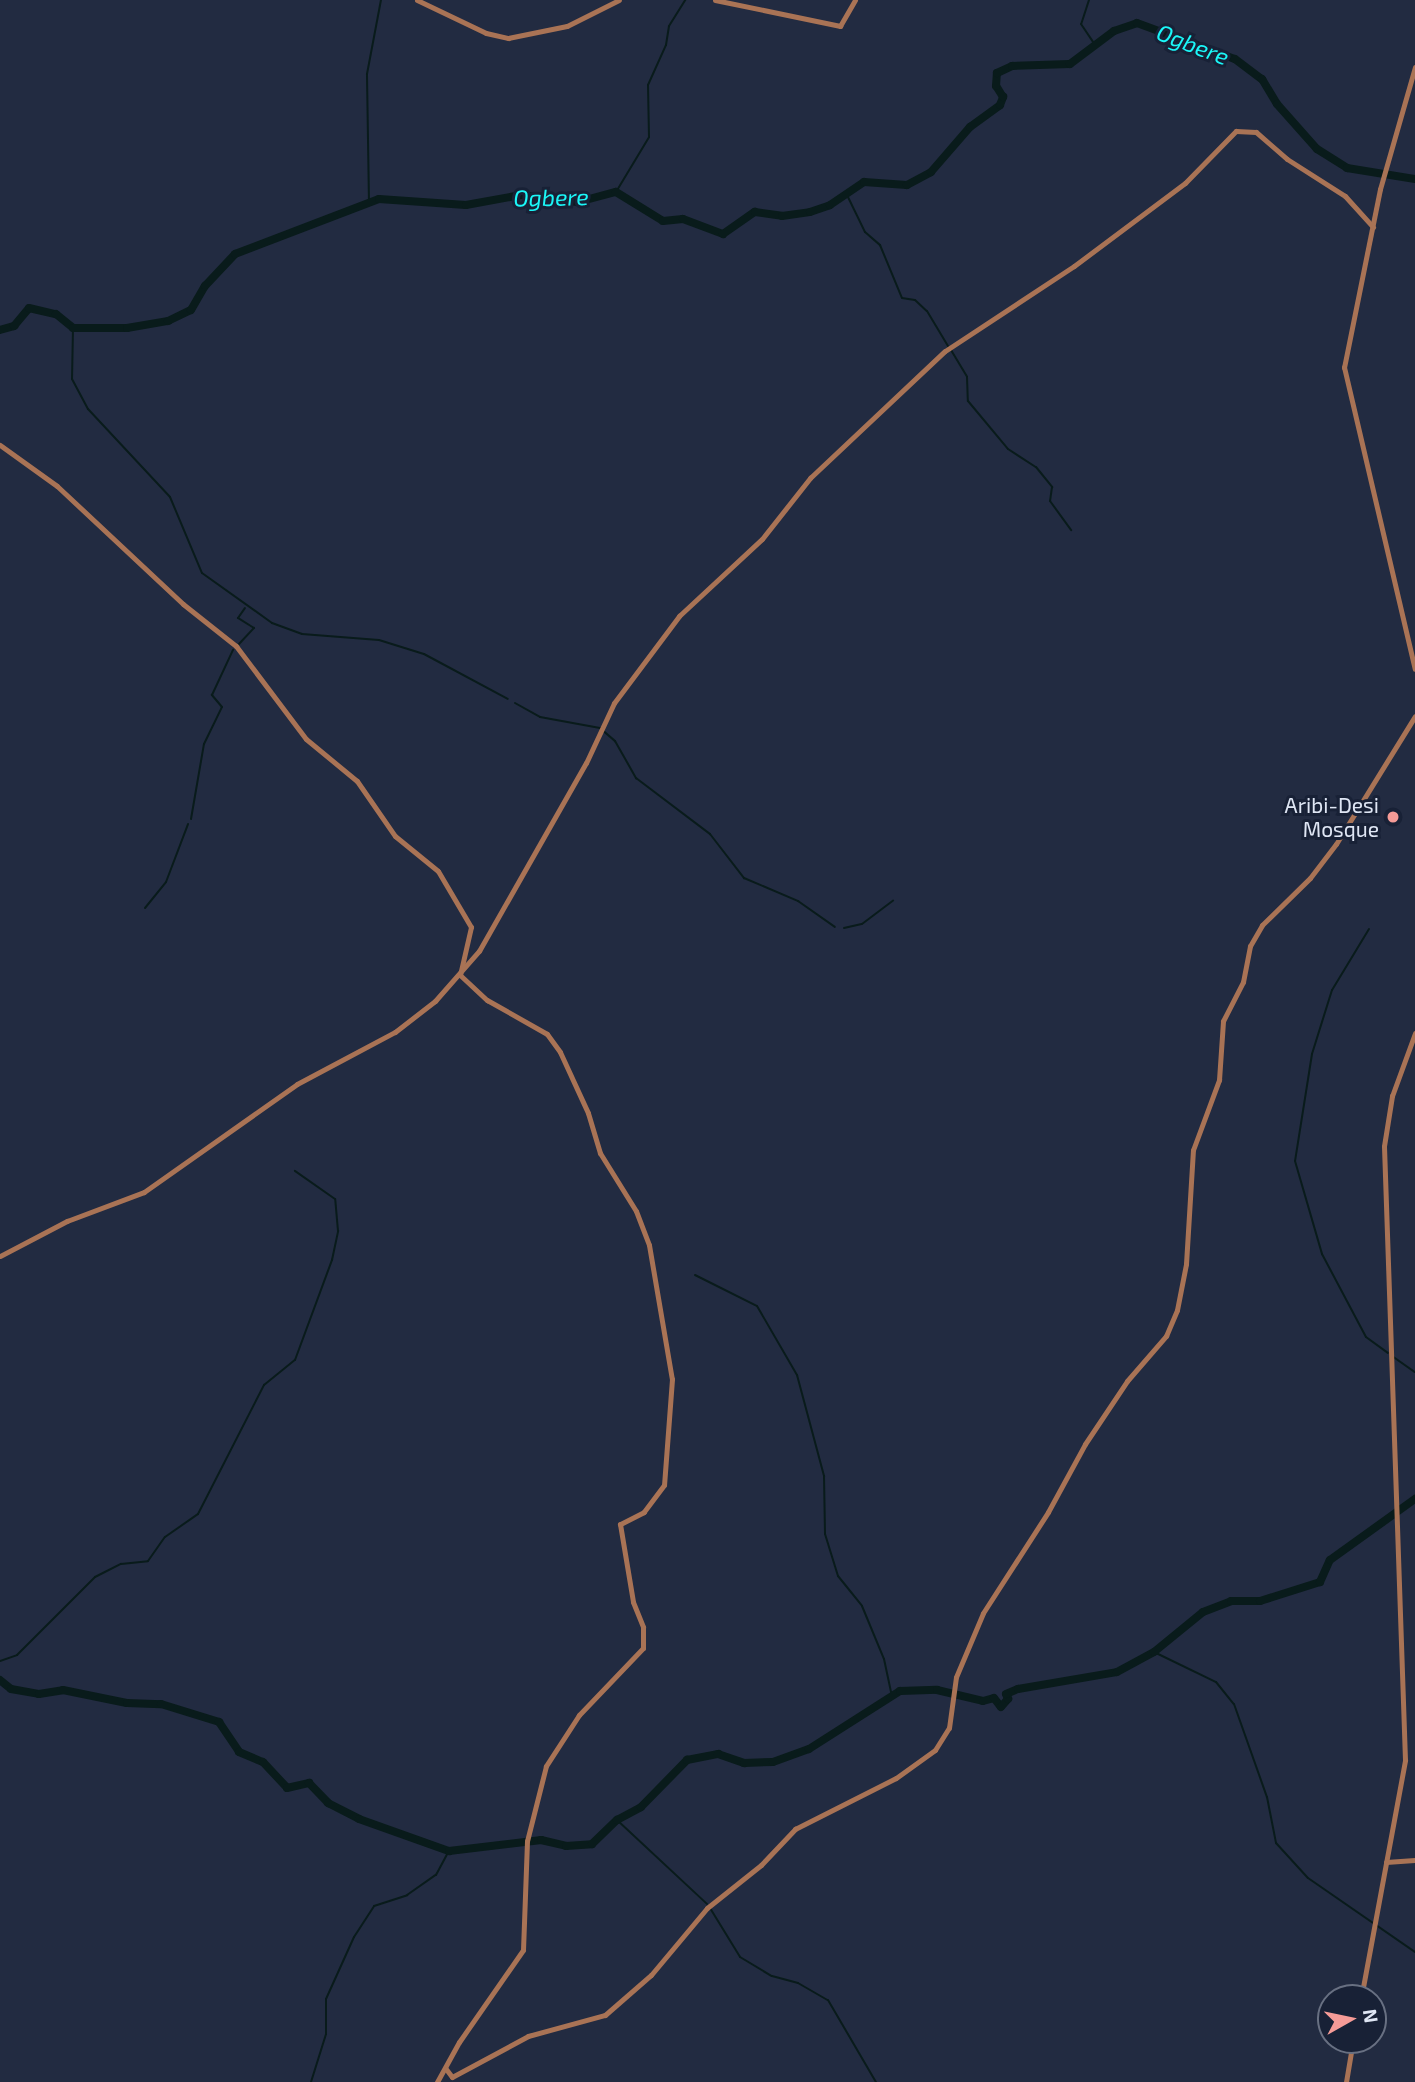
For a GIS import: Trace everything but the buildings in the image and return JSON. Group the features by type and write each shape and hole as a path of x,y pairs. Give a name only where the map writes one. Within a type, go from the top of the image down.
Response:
{"street":[{"path":"417,0 486,33 508,38 567,26 619,0"},
{"path":"715,0 840,26 855,0"},
{"path":"1415,67 1380,189 1344,367 1415,669"},
{"path":"0,1256 68,1221 144,1192 297,1084 395,1032 460,975 502,912 602,730 614,703 679,615 762,539 810,478 945,351 1076,265 1185,183 1242,129 1256,132 1287,159 1332,187 1373,227"},
{"path":"0,445 57,486 183,604 236,646 306,739 357,781 395,836 438,871 471,928 460,975"},
{"path":"446,2069 452,2077 528,2036 605,2015 651,1975 709,1906 761,1865 795,1829 927,1758 949,1728 953,1692 983,1613 1054,1503 1085,1444 1127,1381 1166,1336 1175,1317 1185,1276 1193,1150 1219,1080 1223,1021 1243,982 1253,939 1327,857 1415,716"},
{"path":"437,2082 459,2042 523,1950 527,1843 545,1766 563,1737 643,1648 643,1627 633,1602 620,1524 644,1512 664,1485 672,1368 642,1224 600,1153 588,1113 559,1052 547,1034 487,1000 460,975"},
{"path":"1363,1984 1405,1749 1384,1146 1392,1096 1415,1033"},
{"path":"1386,1862 1415,1860"},
{"path":"1346,2082 1351,2054"}],"waterway":[{"path":"369,203 367,74 381,0"},
{"path":"616,192 649,137 648,85 666,45 669,26 685,0"},
{"path":"1089,0 1081,24 1094,43"},
{"name":"Ogbere","path":"0,330 14,326 29,308 56,314 73,328 127,328 168,321 191,310 205,286 235,254 379,199 466,205 521,195 578,202 616,192 663,221 683,219 723,234 755,212 782,216 810,212 830,205 864,182 907,185 931,172 970,127 1000,105 1003,97 996,86 997,73 1012,66 1070,64 1114,31 1137,23 1235,59 1262,79 1277,104 1317,149 1347,168 1415,179"},
{"path":"847,195 865,232 880,245 902,298 915,300 927,311 948,346"},
{"path":"73,328 72,379 88,409 170,497 202,573 272,623 302,634 379,640 424,654 508,699"},
{"path":"951,350 967,377 968,401 1008,449 1036,467 1052,487 1050,501 1071,530"},
{"path":"239,644 254,628 238,618 245,608"},
{"path":"191,819 204,744 222,707 212,695 233,650"},
{"path":"515,703 540,717 600,728 615,741 636,778 710,834 744,878 798,901 835,927"},
{"path":"145,908 166,882 188,824"},
{"path":"844,928 862,924 893,901"},
{"path":"1369,929 1332,990 1312,1054 1295,1161 1322,1254 1366,1337 1388,1353"},
{"path":"0,1661 17,1655 95,1577 121,1564 148,1561 165,1537 198,1514 264,1385 295,1360 332,1260 338,1231 335,1199 295,1171"},
{"path":"695,1275 757,1306 797,1375 824,1476 825,1534 838,1576 862,1606 884,1659 892,1697"},
{"path":"1392,1356 1415,1372"},
{"path":"0,1680 11,1689 39,1694 63,1690 127,1703 161,1704 219,1722 239,1752 263,1762 287,1788 309,1783 328,1803 359,1819 449,1851 541,1840 566,1846 592,1844 617,1820 641,1807 687,1760 718,1754 744,1763 773,1762 809,1749 900,1691 937,1690 983,1701 994,1698 1001,1707 1008,1699 1006,1694 1018,1689 1117,1672 1154,1652 1203,1612 1231,1601 1260,1601 1320,1582 1330,1560 1415,1499"},
{"path":"1154,1652 1216,1682 1234,1704 1267,1797 1276,1843 1308,1878 1415,1952"},
{"path":"617,1820 707,1904"},
{"path":"311,2082 326,2034 326,1999 354,1937 374,1906 407,1895 436,1875 449,1851"},
{"path":"710,1908 740,1957 772,1976 798,1983 828,2000 876,2082"}],"place":[{"name":"Aribi-Desi Mosque","path":"1393,817"}]}
